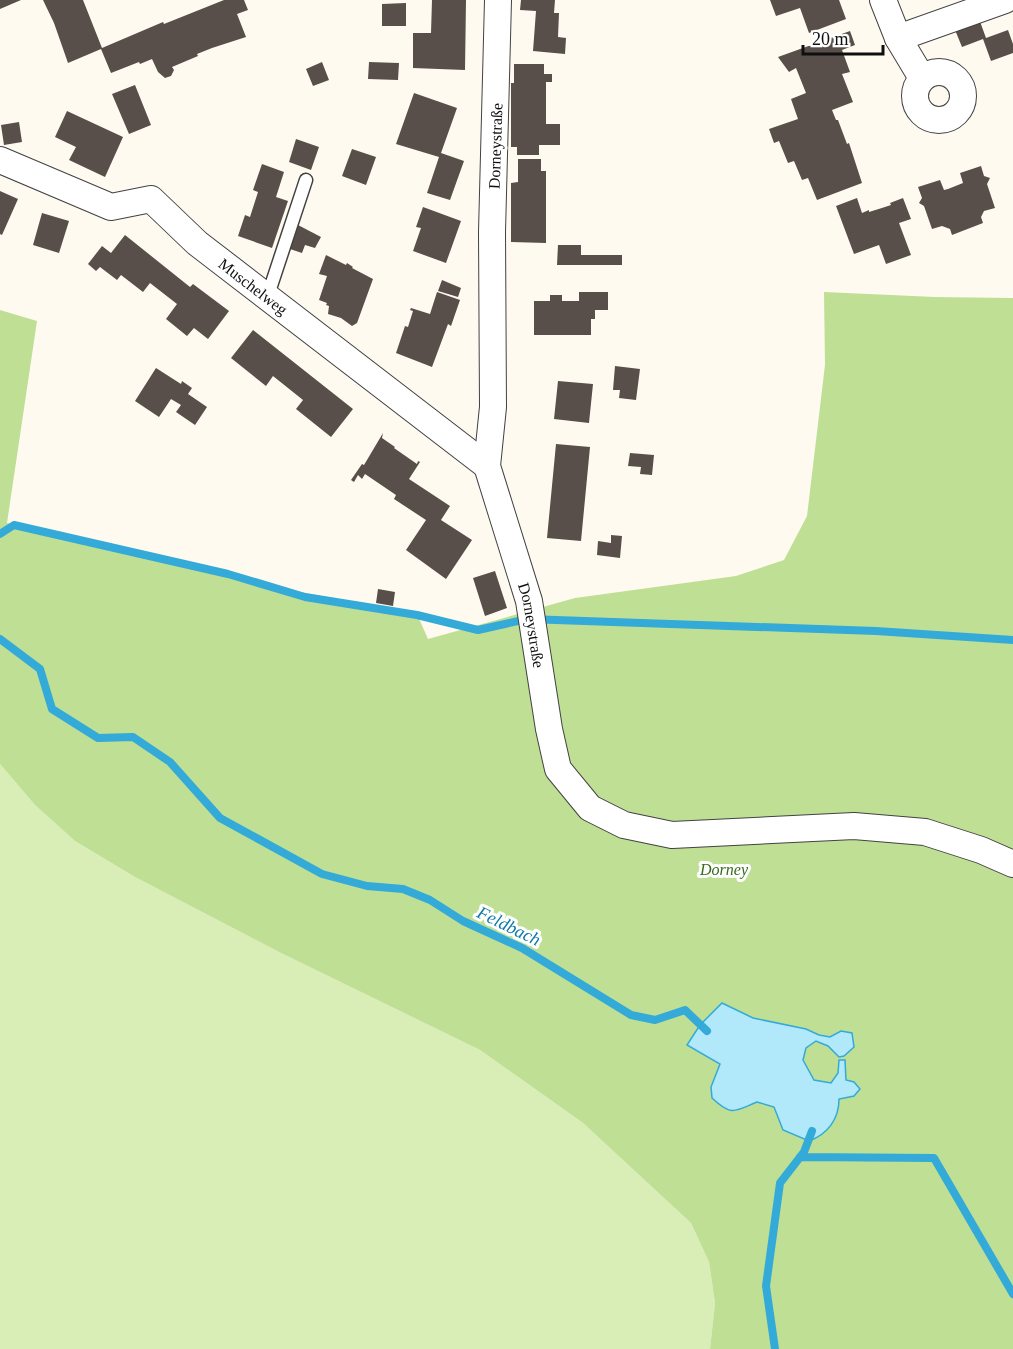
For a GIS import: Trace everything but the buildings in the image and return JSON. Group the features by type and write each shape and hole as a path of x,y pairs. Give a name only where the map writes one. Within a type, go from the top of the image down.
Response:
{"street":[{"name":"Dorneystraße","path":"498,0 492,232 493,407 487,466 530,601 549,729 558,770 590,808 624,825 672,835 854,826 925,832 981,850 1013,864"},
{"path":"883,0 898,38 922,78"},
{"path":"898,38 1005,0"},
{"name":"Muschelweg","path":"0,160 111,207 150,200 197,243 487,466"}],"lane":[{"path":"267,298 306,180"}],"green space":[{"name":"Dorney","path":"824,292 1013,298 1013,1349 710,1349 715,1303 709,1262 691,1223 583,1123 480,1050 281,953 135,877 75,841 35,805 0,764 0,310 37,321 7,523 150,554 290,590 417,614 428,639 575,598 736,576 784,560 807,516 825,365"},
{"path":"0,764 35,805 75,841 135,877 281,953 480,1050 583,1123 691,1223 709,1262 715,1303 710,1349 0,1349"}],"water":[{"path":"722,1003 753,1018 806,1029 819,1035 830,1037 841,1031 852,1033 854,1047 844,1056 839,1057 828,1046 816,1041 806,1048 803,1060 814,1080 831,1083 838,1073 839,1060 845,1060 846,1080 854,1082 860,1089 854,1096 839,1099 835,1119 822,1134 809,1141 783,1130 774,1107 757,1102 738,1110 729,1110 712,1098 711,1087 720,1064 687,1045 700,1025"}],"waterway":[{"path":"0,534 14,525 228,574 305,597 417,615 478,630 527,619 876,631 1013,640"},
{"name":"Feldbach","path":"0,639 40,669 52,709 98,738 133,737 170,762 220,818 322,874 367,886 403,889 430,900 463,921 522,948 631,1015 655,1020 685,1010 707,1031"},
{"name":"Feldbach","path":"775,1349 766,1286 780,1183 804,1152 812,1131"},
{"path":"800,1157 934,1158 1013,1294"}]}
